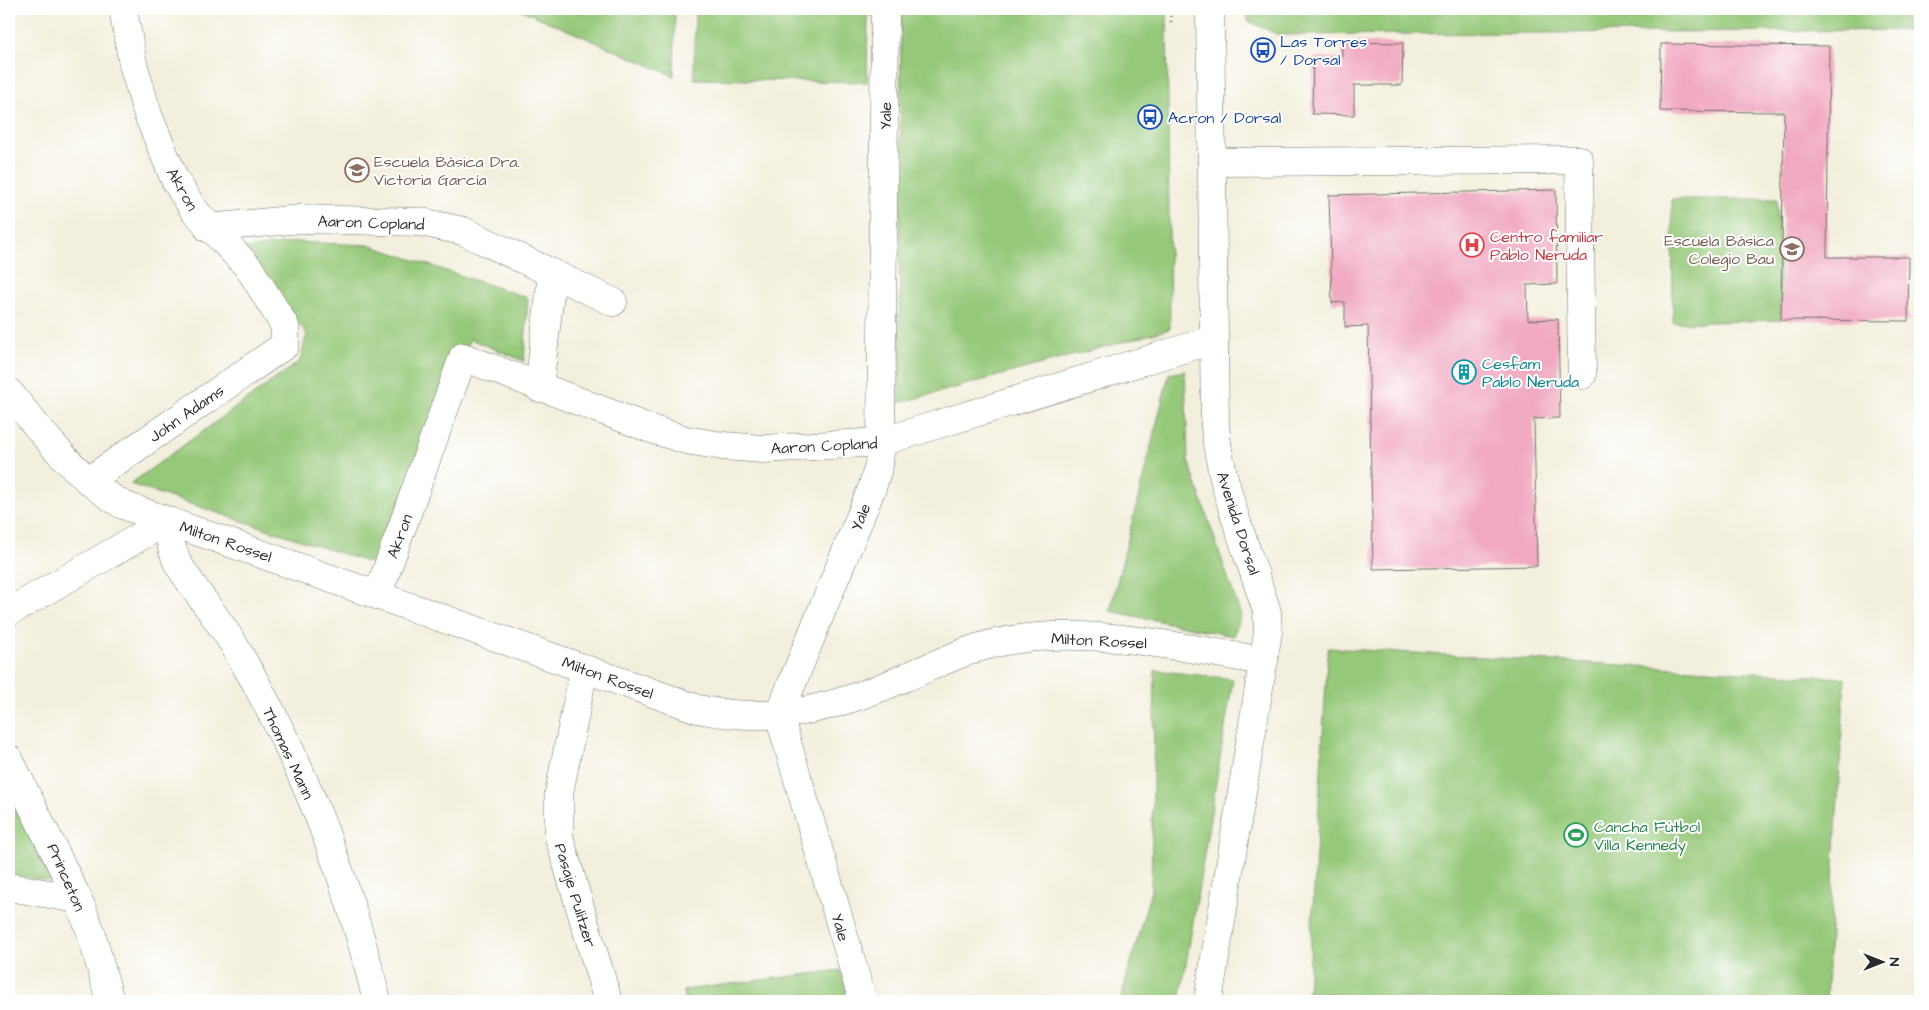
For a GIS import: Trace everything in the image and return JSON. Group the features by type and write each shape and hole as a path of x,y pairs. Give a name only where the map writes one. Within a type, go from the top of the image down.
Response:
{"street":[{"name":"Akron","path":"123,9 133,64 158,142 175,180 208,228 248,268 285,326 285,345"},
{"name":"Yale","path":"863,1001 779,715 872,488 879,465 881,442 885,9"},
{"name":"Avenida Dorsal","path":"1208,1001 1268,632 1267,612 1226,489 1218,457 1215,426 1210,9"},
{"path":"1212,162 1579,160 1582,375"},
{"name":"Aaron Copland","path":"208,228 301,219 421,222 464,231 552,275 613,302"},
{"path":"539,388 552,275"},
{"name":"Aaron Copland","path":"539,388 650,429 686,440 723,446 763,448 881,442 1215,339"},
{"name":"John Adams","path":"88,481 285,345"},
{"name":"Akron","path":"378,594 463,357 539,388"},
{"name":"Milton Rossel","path":"9,392 34,423 88,481 123,505 698,709 752,717 813,710 846,700 964,652 996,643 1030,638 1070,635 1138,641 1264,662"},
{"path":"9,612 168,521"},
{"name":"Thomas Mann","path":"168,521 172,548 177,562 237,650 262,694 295,761 339,874 362,942 377,1001"},
{"name":"Pasaje Pulitzer","path":"584,669 559,793 559,837 608,1001"},
{"name":"Princeton","path":"9,759 78,899 91,932 110,1001"},
{"path":"9,887 78,899"}],"path":[{"path":"1171,9 1171,22"}],"green space":[{"path":"519,9 675,9 674,76"},
{"path":"695,9 868,9 867,82 694,79"},
{"path":"901,9 1167,9 1170,329 899,403"},
{"path":"1248,9 1920,9 1920,30 1279,35 1248,21"},
{"path":"1672,199 1777,199 1781,320 1673,323"},
{"path":"296,242 369,245 528,298 524,361 470,339 376,565 130,484 300,361 307,334 244,249"},
{"path":"1185,371 1188,460 1241,616 1233,636 1110,611 1169,374"},
{"name":"Cancha Fútbol Villa Kennedy","path":"1328,648 1845,678 1826,1001 1452,1001 1308,993"},
{"path":"1155,670 1233,679 1180,1001 1120,1001 1151,890"},
{"path":"9,797 53,882 9,874"},
{"path":"840,970 850,1001 684,1001 684,990"}],"building":[{"path":"1342,42 1403,43 1402,85 1354,85 1354,115 1312,114 1313,57 1342,58"},
{"path":"1661,44 1829,46 1827,257 1909,257 1908,321 1781,320 1784,112 1660,111"},
{"name":"Cesfam Pablo Neruda","path":"1556,190 1557,284 1527,285 1528,320 1558,319 1560,418 1534,419 1537,566 1373,569 1368,326 1345,327 1345,302 1332,303 1329,195"}],"place":[{"name":"Las Torres / Dorsal","path":"1263,50"},
{"name":"Acron / Dorsal","path":"1150,117"},
{"name":"Escuela Básica Dra. Victoria García","path":"357,170"},
{"name":"Centro familiar Pablo Neruda","path":"1472,245"},
{"name":"Escuela Básica Colegio Bau","path":"1792,249"},
{"name":"Cesfam Pablo Neruda","path":"1464,372"},
{"name":"Cancha Fútbol Villa Kennedy","path":"1576,835"}]}
